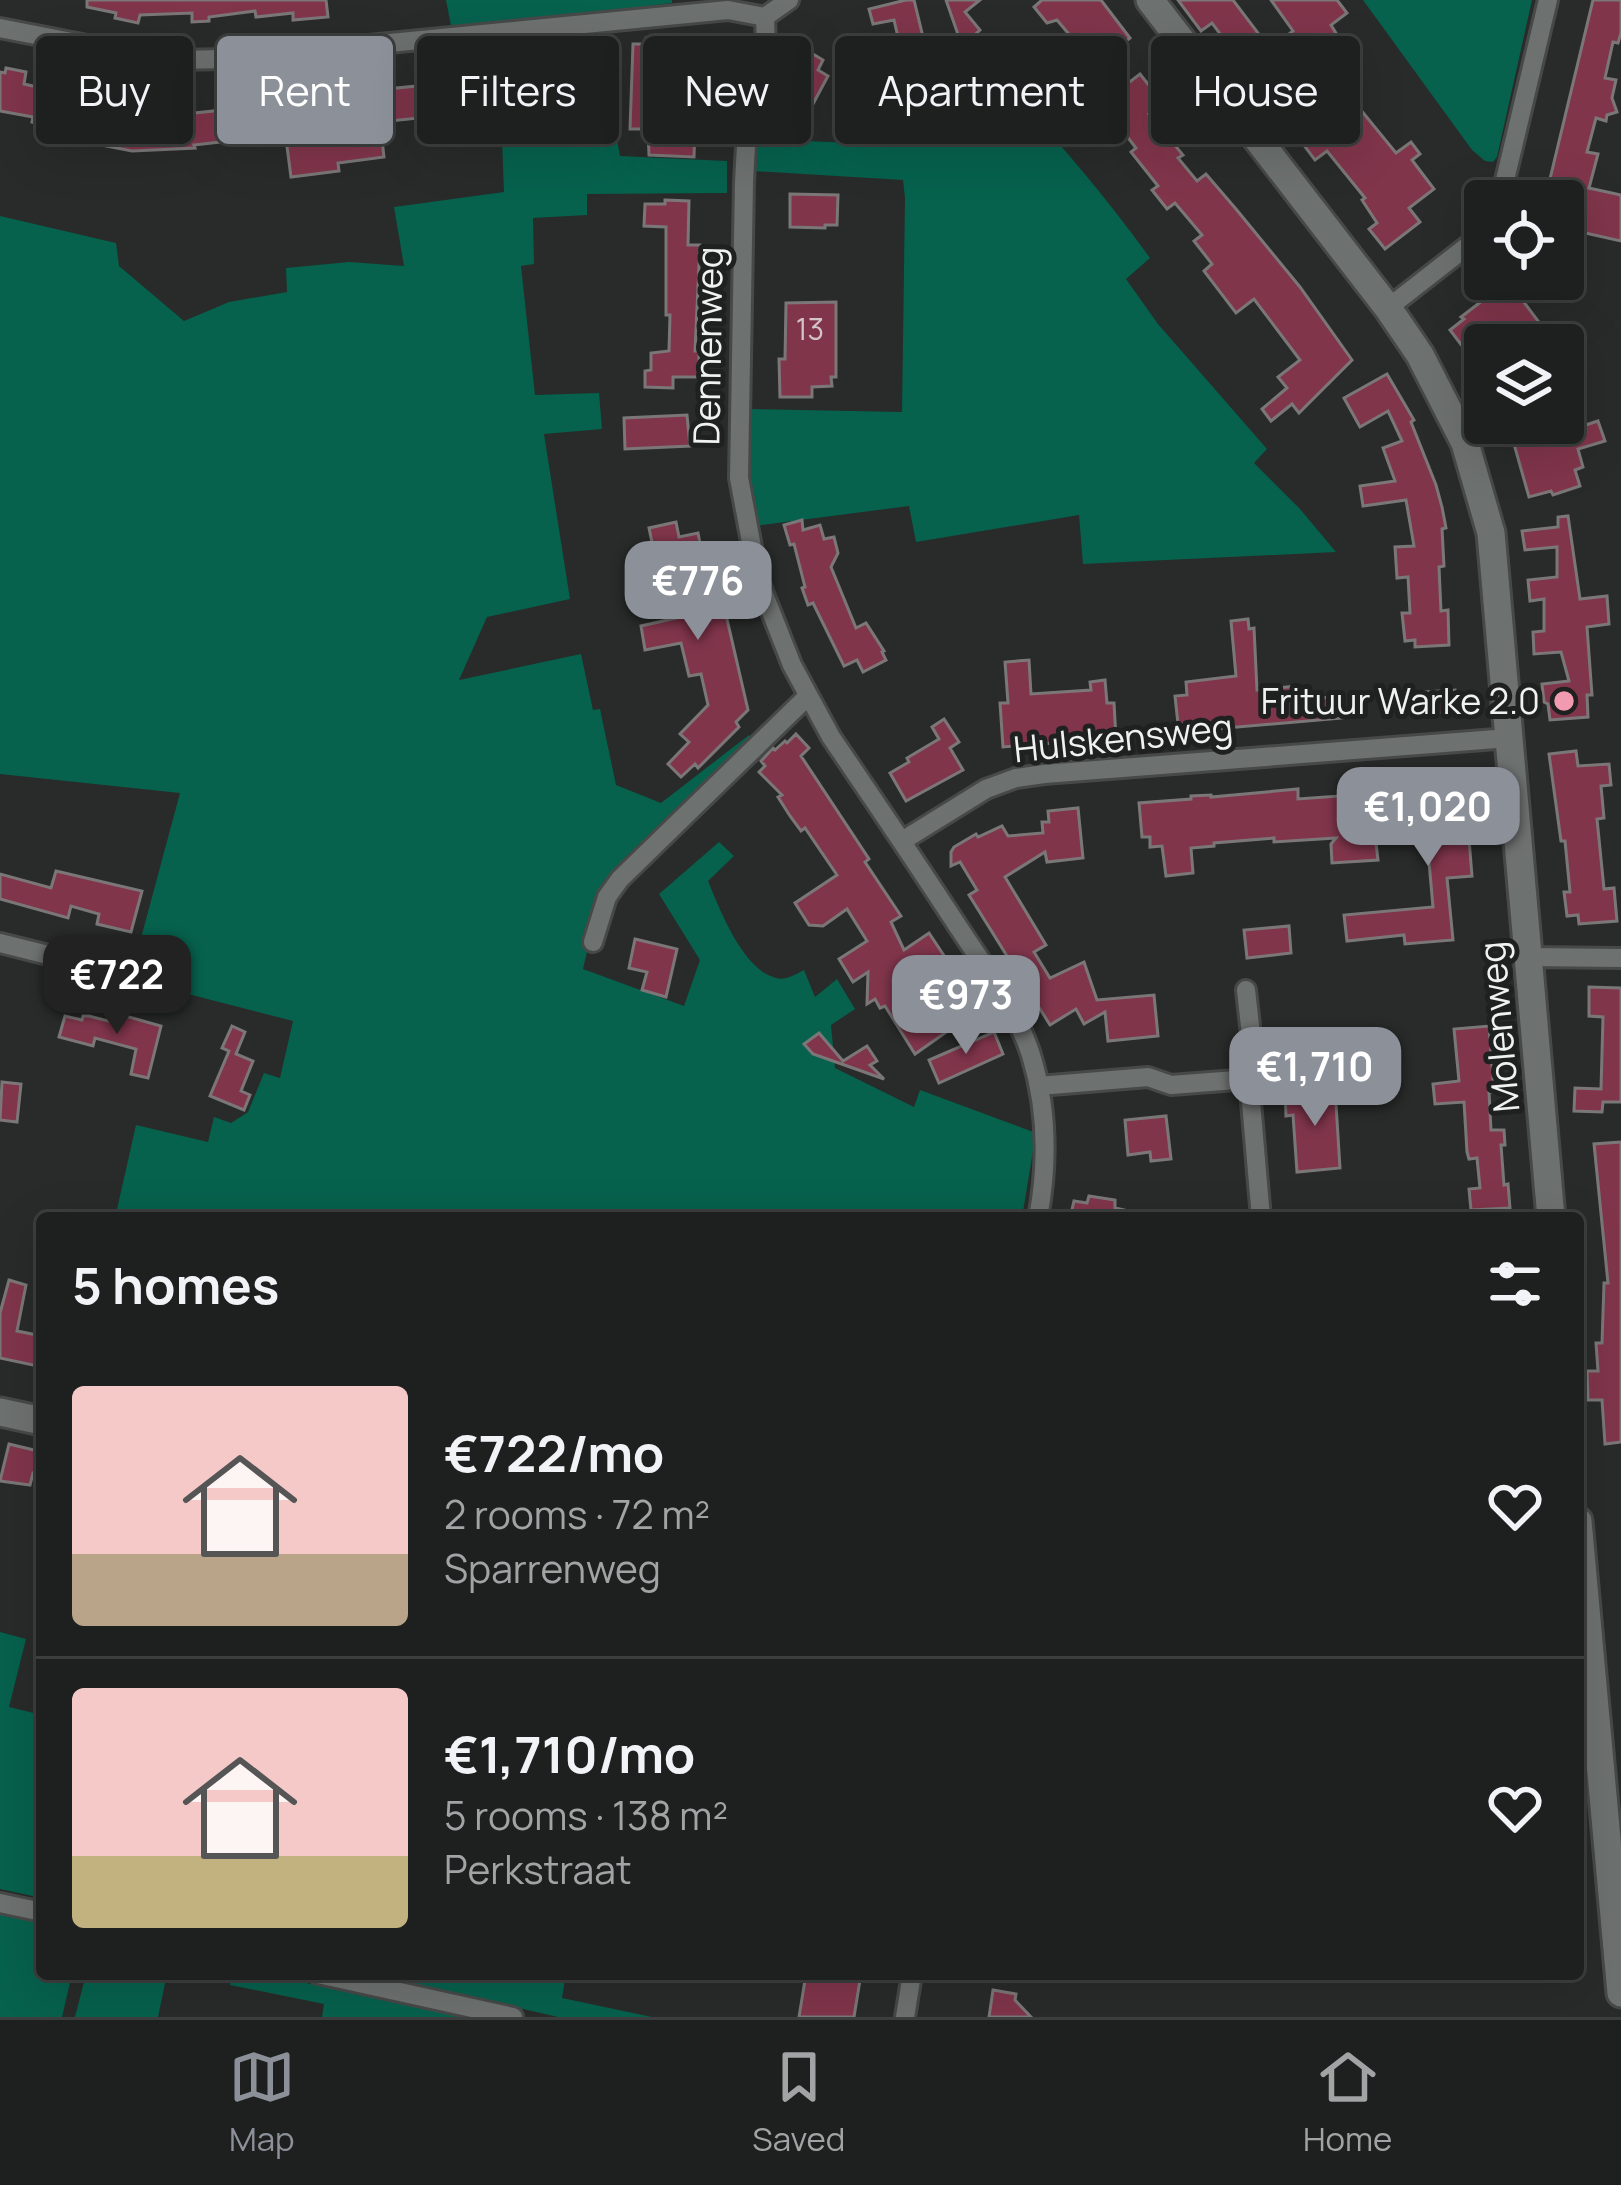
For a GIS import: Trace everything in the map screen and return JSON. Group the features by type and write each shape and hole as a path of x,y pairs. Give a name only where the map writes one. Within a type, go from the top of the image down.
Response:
{"street":[{"path":"0,28 178,60 728,10 765,17 790,0"},
{"name":"Molenweg","path":"1150,0 1388,308 1440,390 1465,443 1491,533 1551,1212"},
{"path":"1505,180 1547,0"},
{"name":"Dennenweg","path":"765,17 766,48 748,109 739,478 758,579 792,664 831,737 1006,999 1029,1050 1044,1130 1039,1212"},
{"path":"1388,308 1464,249"},
{"path":"593,942 607,897 620,879 808,696"},
{"name":"Hulskensweg","path":"902,842 986,789 1030,776 1509,738"},
{"path":"0,943 84,964 123,982 174,995"},
{"path":"1530,957 1621,958"},
{"path":"1246,990 1255,1071 1249,1079 1260,1212"},
{"path":"1039,1087 1148,1077 1171,1085 1249,1079"},
{"path":"0,1412 36,1420"},
{"path":"1584,1650 1589,1758 1621,1993"},
{"path":"0,1903 36,1911"},
{"path":"345,1980 513,2017"},
{"path":"905,2017 911,1980"}],"green space":[{"path":"446,0 672,0 672,3 452,31"},
{"path":"1363,0 1532,0 1493,162 1472,150"},
{"path":"502,144 618,144 620,156 727,161 727,193 587,194 587,215 533,218 534,264 521,266 535,395 599,393 602,429 544,434 570,599 487,617 459,680 581,654 593,710 600,709 616,785 661,803 749,735 754,743 620,877 593,926 583,969 684,1006 700,960 659,894 719,842 734,856 708,881 726,922 753,964 776,978 804,970 815,997 837,979 855,1009 831,1025 835,1068 914,1107 920,1090 1036,1133 1023,1212 116,1212 136,1125 208,1142 214,1117 231,1123 248,1112 264,1073 280,1078 293,1021 130,979 180,793 0,774 0,216 116,243 119,266 184,321 229,302 287,292 286,268 349,262 404,266 394,207 504,192"},
{"path":"756,144 1060,144 1150,258 1126,279 1158,324 1267,449 1254,463 1336,552 1083,564 1079,515 916,542 909,506 754,526 745,409 902,412 905,198 903,180 753,171"},
{"path":"0,1632 26,1639 9,1707 36,1714 36,1897 0,1889"},
{"path":"0,1912 36,1920 36,1980 71,1980 62,2017 0,2017"},
{"path":"84,1980 166,1980 158,2017 75,2017"},
{"path":"231,1980 292,1980 464,2017 322,2017 324,2004 230,1985"},
{"path":"397,1980 565,1980 562,1998 652,2017 558,2017"}],"building":[{"path":"87,0 326,0 328,17 293,20 293,13 256,17 255,11 192,22 192,13 140,15 138,23 87,7"},
{"path":"914,0 923,36 898,36 894,20 873,24 869,9"},
{"path":"946,0 980,0 965,12 980,30 973,36 959,36"},
{"path":"1042,0 1101,0 1130,38 1070,36 1057,20 1047,23 1034,7"},
{"path":"1178,0 1233,0 1260,36 1222,36 1212,23 1201,31"},
{"path":"1271,0 1337,0 1347,13 1331,25 1336,33 1287,36 1293,31"},
{"path":"1593,0 1621,0 1621,33 1618,43 1613,42 1605,78 1616,80 1612,98 1617,112 1607,115 1606,121 1596,118 1587,152 1598,154 1589,188 1621,195 1621,241 1584,233 1584,180 1550,179"},
{"path":"633,44 643,44 643,129 630,129"},
{"path":"811,53 823,60 818,70 828,76 811,108"},
{"path":"6,68 26,72 24,84 36,87 36,123 33,117 0,111 0,72 5,73"},
{"path":"1140,74 1151,88 1151,144 1174,144 1183,155 1178,158 1197,181 1206,174 1300,287 1352,360 1299,413 1292,404 1271,421 1262,409 1287,388 1278,377 1300,360 1254,299 1236,313 1204,271 1212,264 1194,241 1202,235 1175,203 1167,209 1152,190 1158,186 1131,152 1136,148 1127,136 1127,84"},
{"path":"417,86 417,118 393,121 393,88"},
{"path":"1360,109 1396,153 1411,142 1420,154 1412,160 1434,189 1409,208 1420,222 1385,249 1369,229 1377,223 1365,198 1327,151 1315,160 1303,144 1360,144"},
{"path":"193,110 217,111 217,142 132,151 96,144 193,144"},
{"path":"287,144 383,144 384,157 338,163 339,171 291,177"},
{"path":"649,144 694,144 694,157 649,155"},
{"path":"790,194 838,195 837,225 790,227"},
{"path":"665,200 689,201 688,245 700,245 695,351 699,351 699,377 673,377 673,388 645,387 651,353 669,351 666,227 644,226 645,204 665,204"},
{"path":"1483,300 1522,300 1540,324 1464,324 1464,348 1450,330 1464,319 1461,317"},
{"path":"836,302 832,386 812,387 812,397 780,397 786,303"},
{"path":"1387,374 1414,420 1442,507 1446,528 1442,529 1444,566 1439,567 1441,611 1448,610 1449,645 1415,647 1415,640 1405,641 1402,613 1410,613 1408,577 1397,578 1395,547 1414,546 1406,500 1363,506 1360,486 1395,481 1383,448 1402,441 1388,411 1360,427 1344,398"},
{"path":"687,415 690,446 625,449 624,418"},
{"path":"1598,421 1605,441 1578,449 1583,467 1575,470 1580,486 1529,497 1514,444 1584,444 1584,426"},
{"path":"1568,516 1580,599 1607,596 1609,624 1587,627 1592,695 1587,695 1588,717 1550,720 1542,684 1569,681 1561,652 1534,654 1533,632 1544,631 1544,599 1530,601 1528,580 1557,577 1557,547 1525,550 1522,531 1558,527 1558,517"},
{"path":"802,520 803,530 820,525 824,539 834,537 838,553 831,567 856,628 866,623 884,651 886,660 863,672 857,660 844,666 813,603 808,605 794,544 790,545 784,525"},
{"path":"676,522 679,537 698,533 707,579 717,576 748,710 736,722 739,727 698,768 695,764 681,777 668,764 689,742 680,734 708,705 701,674 689,676 681,643 645,650 641,626 676,618 669,588 662,590 649,528"},
{"path":"1248,619 1249,629 1254,628 1257,690 1297,686 1299,700 1342,696 1343,718 1192,731 1191,723 1178,724 1175,696 1187,695 1186,682 1236,676 1231,621"},
{"path":"1029,660 1031,694 1091,690 1090,682 1105,680 1107,703 1114,703 1116,738 1003,747 1000,703 1008,703 1005,662"},
{"path":"1455,690 1456,705 1449,706 1450,712 1411,715 1410,693"},
{"path":"944,719 959,742 950,748 963,770 906,801 890,773 939,739 932,727"},
{"path":"796,734 809,748 801,756 901,916 891,922 904,950 929,933 951,966 929,981 946,1006 968,992 979,1009 915,1054 885,1006 880,1008 875,999 867,1004 868,972 853,982 839,959 867,941 847,909 823,926 809,925 795,903 837,875 805,828 801,831 790,816 778,797 782,795 759,772 765,766 761,761 773,748"},
{"path":"1576,751 1578,766 1609,764 1611,785 1601,786 1604,818 1597,819 1604,889 1614,888 1617,921 1579,924 1578,915 1567,916 1564,892 1570,892 1565,841 1561,841 1549,754"},
{"path":"1439,777 1439,782 1461,781 1466,802 1472,876 1447,878 1453,940 1405,944 1404,935 1347,941 1344,915 1433,907 1426,828 1418,829 1414,779"},
{"path":"1298,789 1298,799 1353,795 1354,805 1384,803 1386,835 1375,835 1378,860 1332,863 1331,844 1336,838 1274,842 1274,838 1191,848 1193,873 1166,876 1162,846 1150,847 1150,837 1142,837 1139,803"},
{"path":"1078,808 1083,858 1047,862 1045,852 1005,877 1046,945 1034,952 1050,978 1084,962 1097,1000 1154,995 1158,1036 1108,1041 1105,1012 1084,1024 1076,1009 1050,1025 969,895 977,890 960,862 951,866 954,847 976,834 1002,826 1008,836 1043,833 1048,811"},
{"path":"56,871 142,891 131,932 97,924 99,914 71,906 68,918 0,899 0,874 51,888"},
{"path":"1289,926 1291,953 1247,958 1244,930"},
{"path":"635,939 677,949 666,997 642,990 647,972 629,968"},
{"path":"1589,987 1621,988 1621,1102 1603,1102 1602,1112 1574,1111 1575,1088 1601,1089 1603,1017 1589,1016"},
{"path":"122,1015 161,1026 148,1078 131,1074 136,1049 95,1038 93,1046 59,1037 65,1016 120,1024"},
{"path":"232,1026 245,1032 236,1054 253,1061 241,1091 250,1095 244,1110 210,1096 229,1051 222,1048"},
{"path":"1489,1026 1494,1092 1489,1092 1491,1130 1504,1130 1504,1185 1508,1184 1510,1208 1471,1210 1469,1189 1480,1188 1477,1158 1469,1159 1467,1152 1464,1102 1435,1104 1433,1084 1459,1081 1454,1029"},
{"path":"994,1032 1003,1054 939,1083 929,1060"},
{"path":"819,1033 843,1061 867,1046 877,1061 870,1065 884,1079 813,1054 804,1044"},
{"path":"2,1082 21,1084 17,1122 0,1120"},
{"path":"1335,1088 1340,1168 1297,1172 1293,1115 1286,1116 1285,1093"},
{"path":"1166,1116 1171,1159 1151,1161 1150,1152 1128,1155 1125,1120"},
{"path":"1621,1142 1621,1442 1605,1444 1602,1400 1588,1400 1587,1371 1598,1371 1596,1343 1602,1343 1604,1283 1608,1283 1594,1144"},
{"path":"1089,1196 1115,1200 1115,1208 1124,1212 1071,1212 1074,1201 1087,1203"},
{"path":"9,1280 26,1285 17,1331 36,1335 36,1366 0,1358 0,1313"},
{"path":"9,1444 36,1451 36,1474 30,1485 0,1481"},
{"path":"805,1980 860,1980 854,2017 799,2017"},
{"path":"993,1990 1016,1994 1015,2000 1031,2017 989,2017"}],"place":[{"name":"Frituur Warke 2.0","path":"1564,701"}]}
